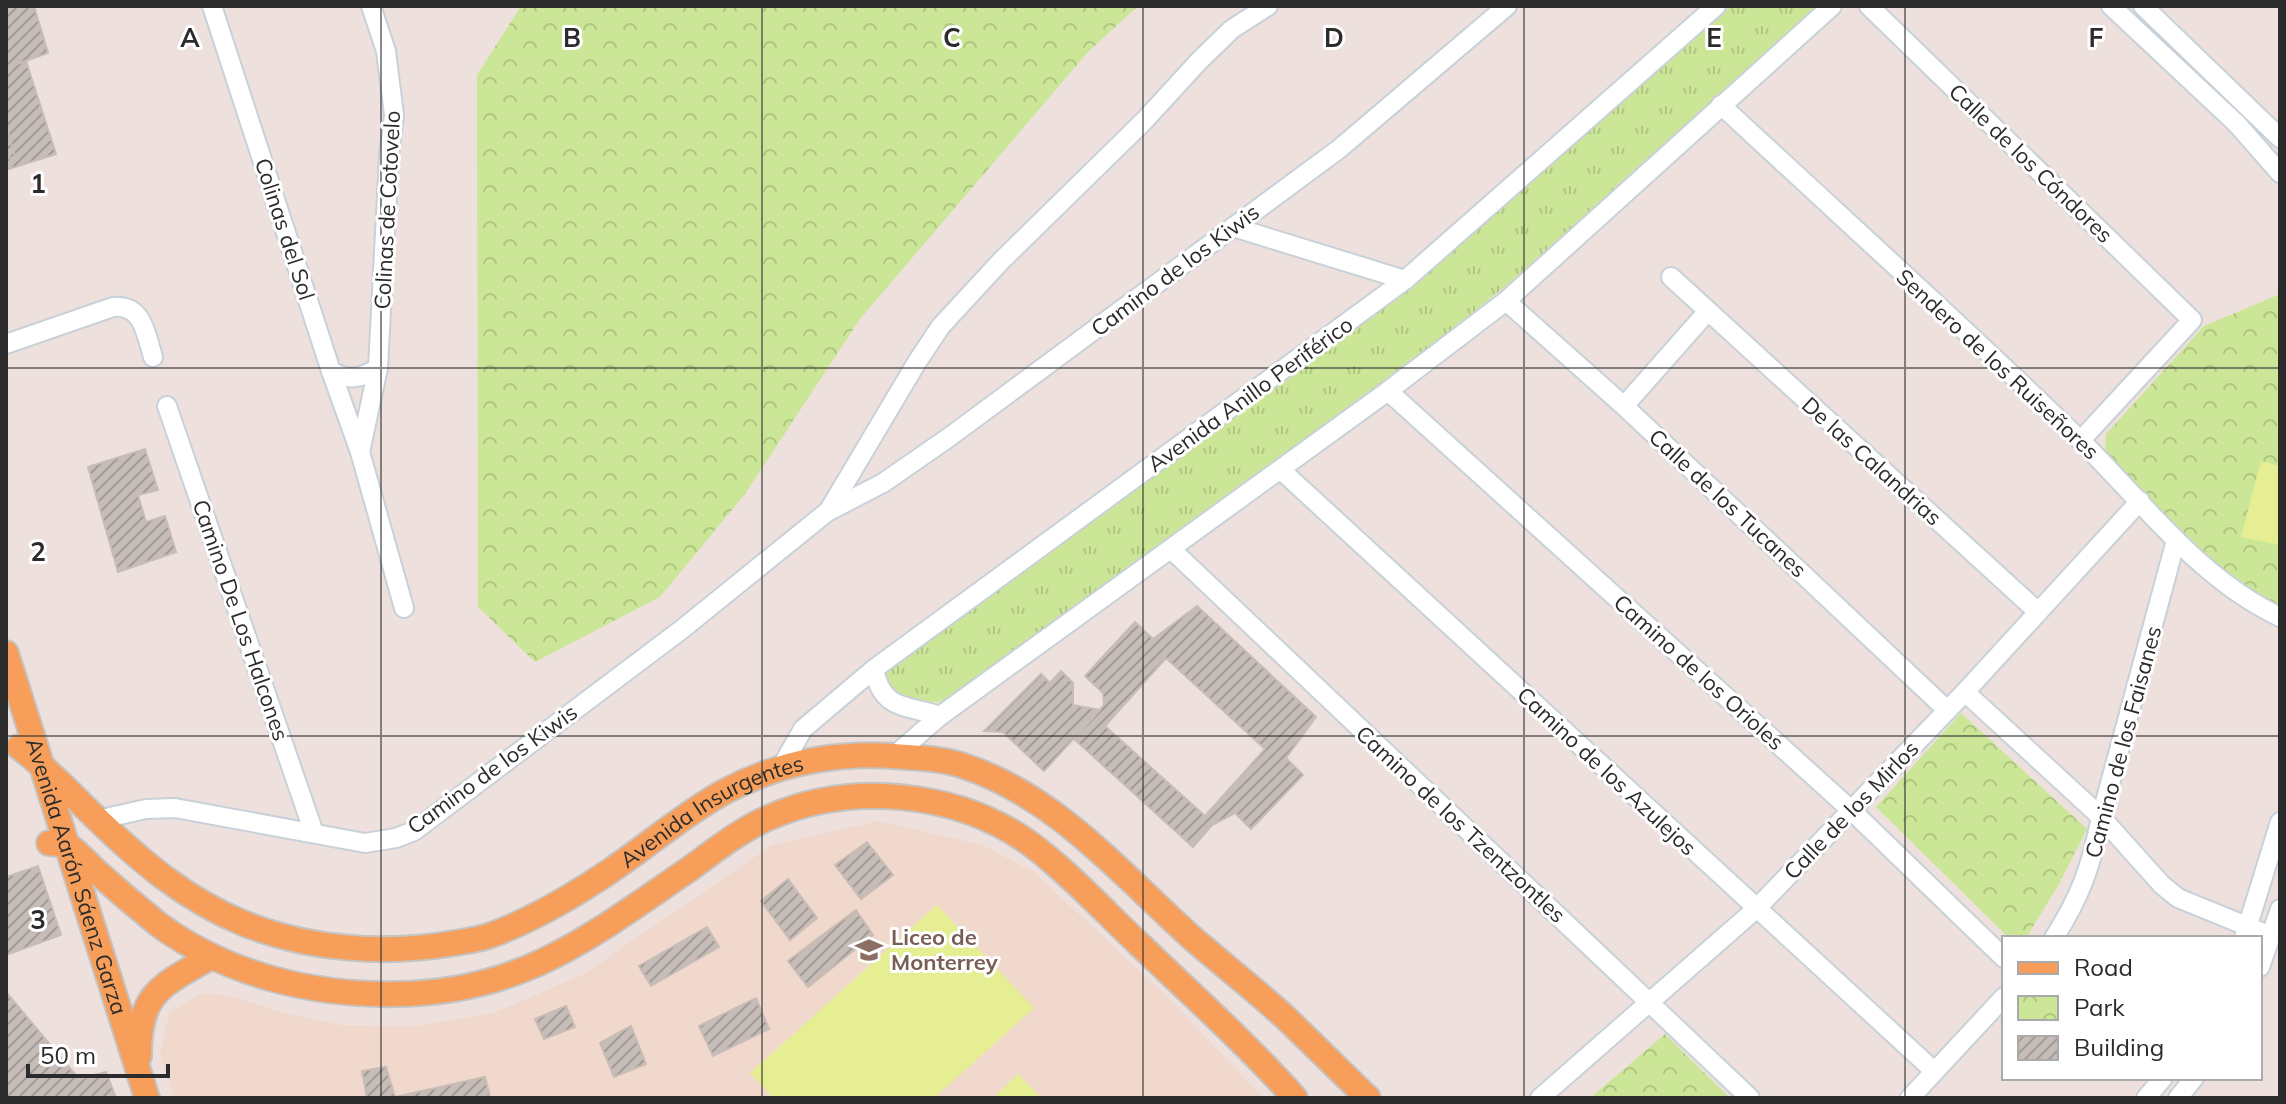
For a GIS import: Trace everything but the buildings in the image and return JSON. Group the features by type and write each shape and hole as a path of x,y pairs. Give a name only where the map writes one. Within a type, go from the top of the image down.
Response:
{"main road":[{"name":"Avenida Aarón Sáenz Garza","path":"6,653 41,764 58,844 132,1098"},
{"name":"Avenida Aarón Sáenz Garza","path":"6,708 58,844 147,1098"},
{"name":"Avenida Insurgentes","path":"19,747 41,764 97,820 160,875 187,894 241,922 266,931 360,948 423,948 490,936 552,907 614,869 722,793 751,779 811,759 838,755 940,759 999,780 1085,835 1191,936 1286,1018 1368,1098"},
{"name":"Avenida Insurgentes","path":"58,844 161,925 211,957 248,972 335,992 404,994 480,985 555,957 593,936 765,819 813,802 889,796 917,799 984,817 1032,845 1257,1055 1295,1098"},
{"path":"139,1074 139,1034 143,1014 152,996 177,976 211,957"}],"street":[{"name":"Colinas del Sol","path":"212,6 360,452 404,608"},
{"name":"Colinas de Cotovelo","path":"360,452 378,368 389,156 394,115 386,51 371,6"},
{"name":"Camino de los Kiwis","path":"827,512 941,326 1001,261 1144,121 1199,61 1232,29 1268,6"},
{"name":"Camino de los Kiwis","path":"97,820 146,809 175,808 365,843 396,838 414,831 681,630 827,512 883,483 948,438 1339,149 1507,6"},
{"name":"Avenida Anillo Periférico","path":"779,771 803,729 874,669 1405,280 1716,6"},
{"path":"894,756 940,716 1172,550 1506,301 1832,6"},
{"name":"Calle de los Cóndores","path":"1869,6 2192,320 2081,440"},
{"path":"2111,6 2237,124 2280,173"},
{"path":"2143,6 2280,138"},
{"name":"Sendero de los Ruiseñores","path":"1721,105 2081,440 2176,540 2241,597 2280,617"},
{"path":"1233,227 1405,280"},
{"name":"De las Calandrias","path":"1671,277 2037,611"},
{"name":"Calle de los Tucanes","path":"1506,301 1624,406 1947,710"},
{"path":"6,344 123,306 132,309 142,324 153,357"},
{"path":"1624,406 1708,311"},
{"path":"331,371 354,378 378,368"},
{"name":"Camino de los Orioles","path":"1388,391 1851,810 2002,956"},
{"name":"Camino De Los Halcones","path":"167,406 314,833"},
{"name":"Camino de los Azulejos","path":"1281,470 1934,1071"},
{"name":"Calle de los Mirlos","path":"1540,1098 1756,909 1965,692 2140,501"},
{"name":"Camino de los Faisanes","path":"2055,936 2080,893 2092,862 2101,817 2176,540"},
{"name":"Camino de los Tzentzontles","path":"1172,550 1750,1098"},
{"path":"874,669 881,691 893,703 940,716"},
{"path":"1965,692 2101,817 2162,885 2178,898 2246,933 2271,936"},
{"path":"2246,933 2280,822"},
{"path":"2262,961 2280,909"},
{"path":"1910,1098 2002,999"},
{"path":"2146,1098 2161,1080"},
{"path":"2178,1098 2192,1080"}],"shaded area":[{"name":"Liceo de Monterrey","path":"879,821 982,845 1034,872 1165,995 1264,1098 174,1098 160,1054 169,1013 202,993 231,996 283,1013 341,1025 414,1026 491,1014 584,974 772,845"}],"green space":[{"path":"521,6 1138,6 1088,52 860,319 745,494 660,597 535,662 478,607 477,75"},
{"path":"1731,6 1819,6 1508,284 1274,462 950,698 928,703 891,694 883,672 1388,305"},
{"path":"2280,294 2280,608 2232,580 2105,454 2106,434 2204,326"},
{"path":"2261,461 2280,466 2280,545 2241,537"},
{"path":"1961,713 2087,829 2027,936 2007,936 1876,807"},
{"path":"937,905 1034,1008 934,1098 773,1098 750,1073"},
{"path":"1665,1034 1730,1098 1590,1098"},
{"path":"1018,1074 1041,1098 993,1098"}],"place":[{"name":"Liceo de Monterrey","path":"869,950"}]}
